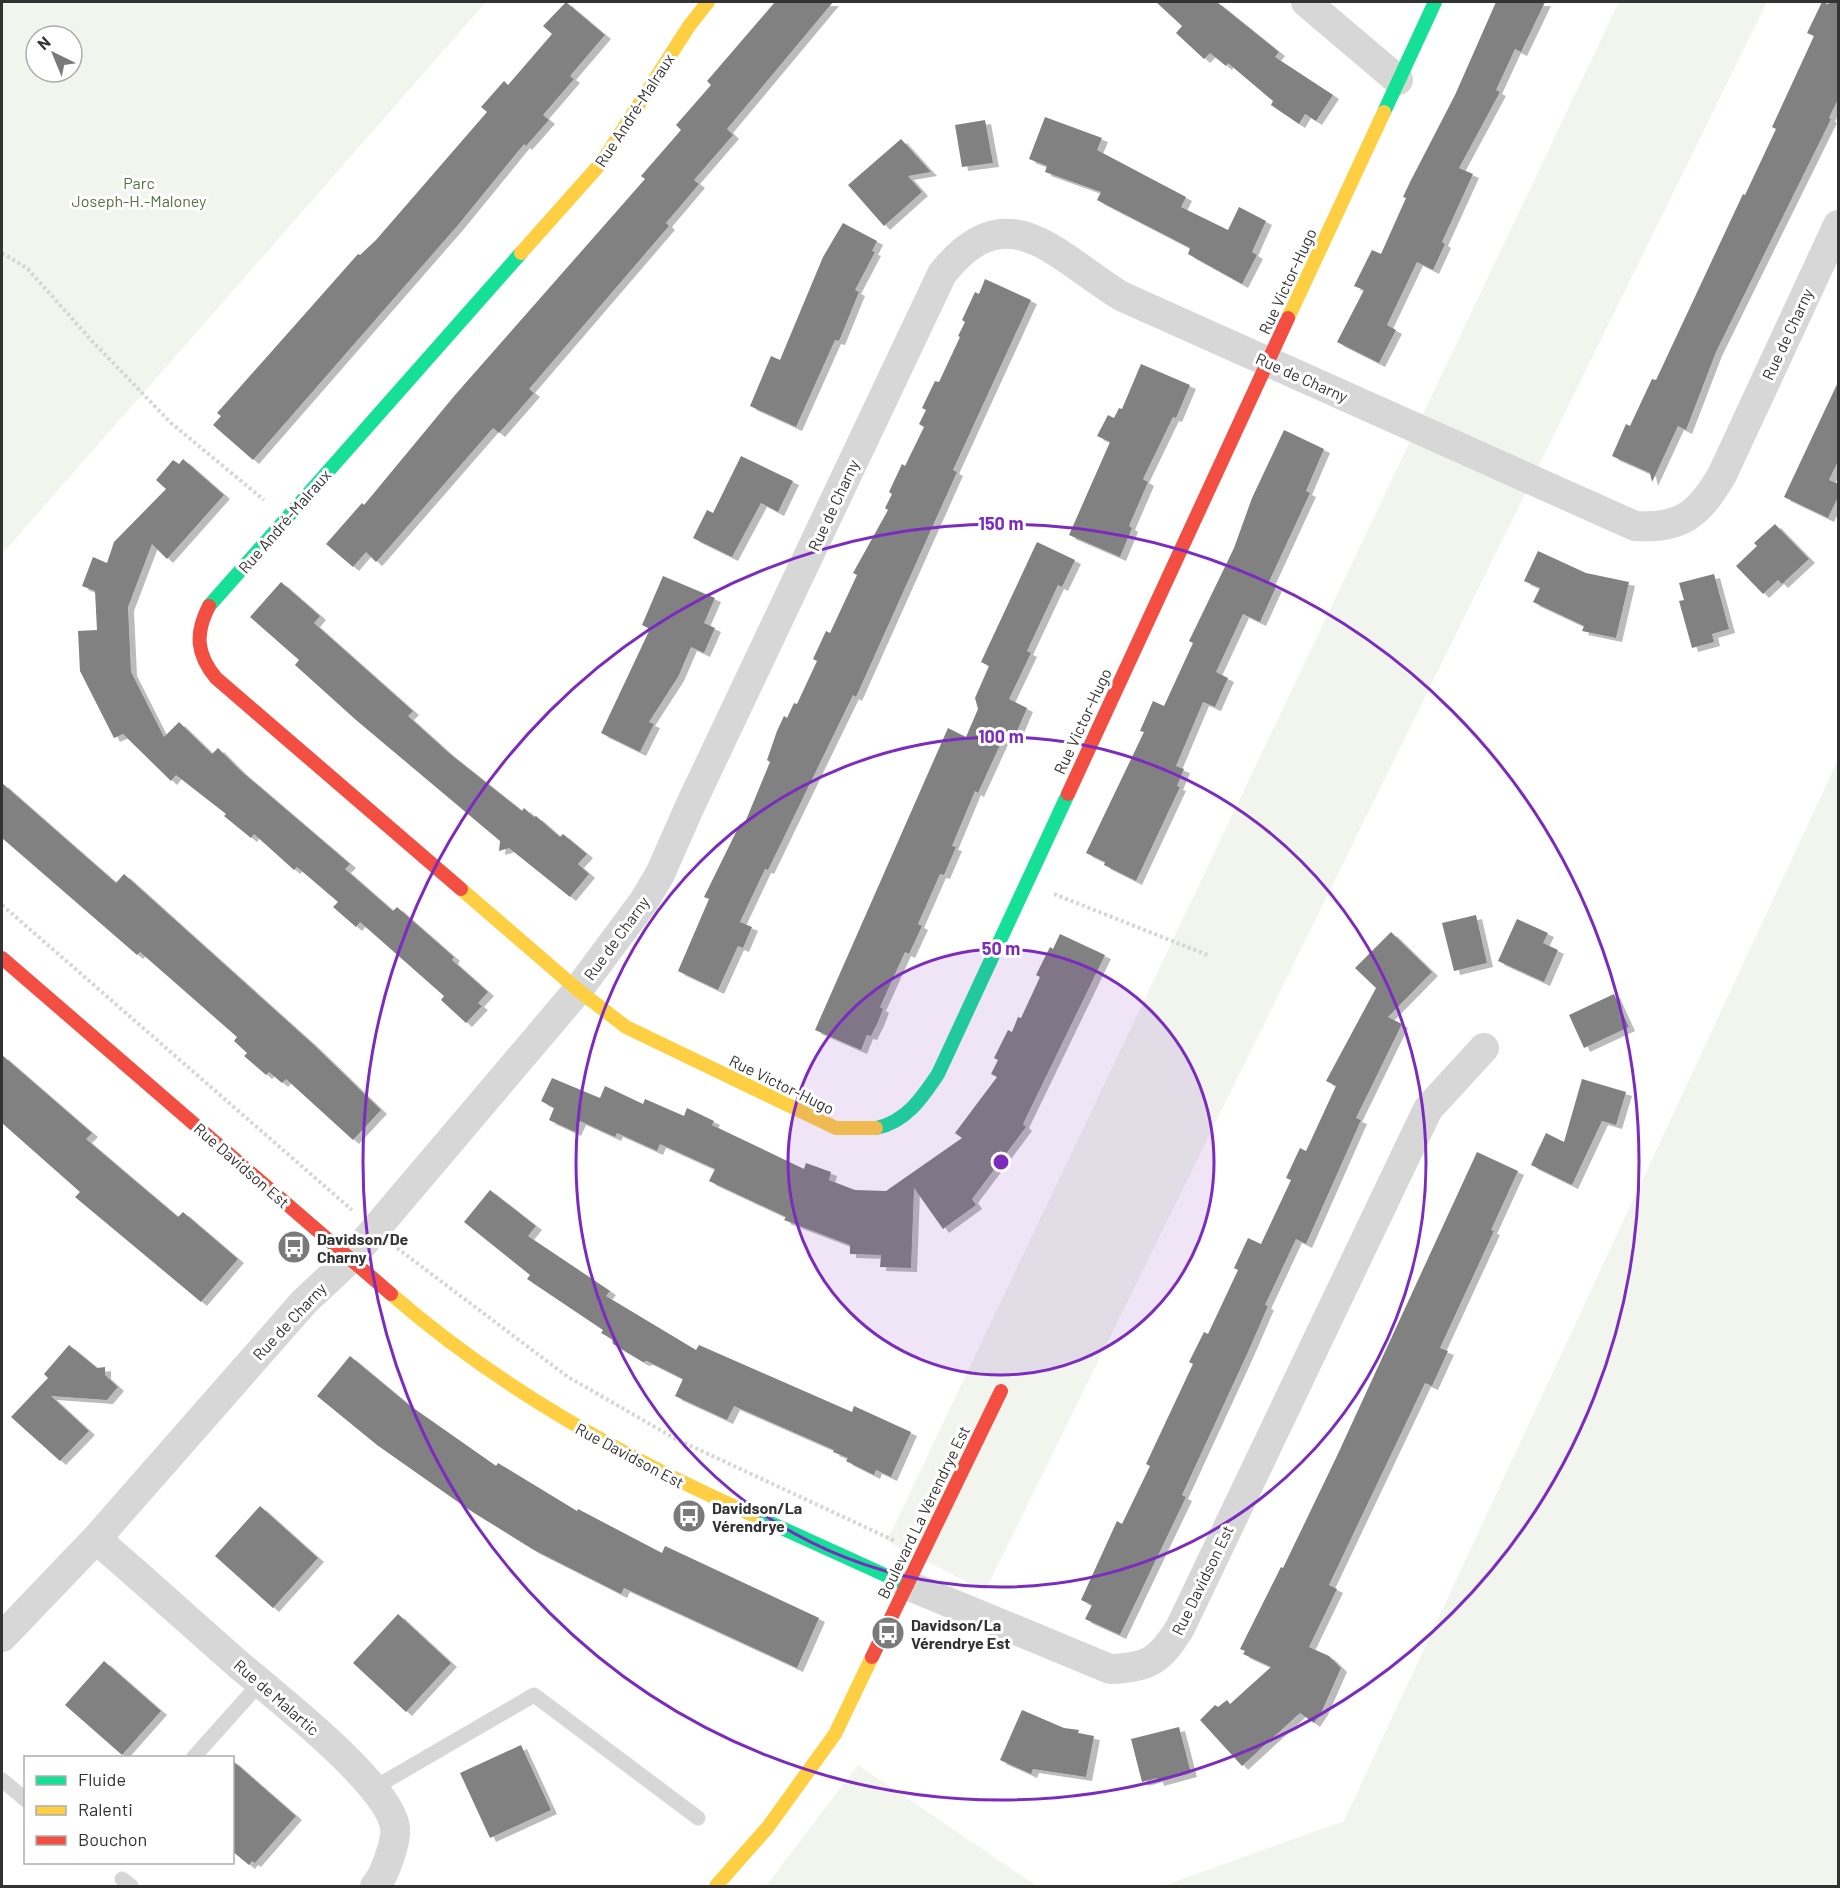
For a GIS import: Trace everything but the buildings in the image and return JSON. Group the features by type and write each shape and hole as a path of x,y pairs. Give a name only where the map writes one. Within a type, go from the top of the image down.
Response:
{"street":[{"name":"Rue André-Malraux","path":"578,990 216,678 202,662 197,642 201,622 209,606 602,162 689,26 708,2"},
{"path":"1306,2 1398,80"},
{"name":"Rue Victor-Hugo","path":"578,990 626,1027 836,1128 862,1132 886,1129 905,1117 922,1100 938,1074 1435,2"},
{"name":"Rue de Charny","path":"2,1637 96,1539 304,1302 350,1258 578,990 623,933 660,874 695,795 942,274 958,253 978,239 998,233 1022,235 1045,243 1121,296 1635,526 1661,528 1686,519 1708,498 1722,475 1839,225"},
{"name":"Rue Davidson Est","path":"2,958 350,1258 459,1348 570,1424 672,1479 907,1585 1110,1669 1133,1669 1151,1663 1167,1648 1185,1617 1428,1109 1484,1048"},
{"name":"Boulevard La Vérendrye Est","path":"716,1887 768,1827 835,1734 1001,1391"},
{"name":"Rue de Malartic","path":"96,1539 351,1763 372,1789 395,1827 384,1884"}],"lane":[{"path":"195,1756 260,1683"},
{"path":"372,1789 534,1695 698,1818"},
{"path":"2,1780 24,1798"}],"path":[{"path":"2,253 27,268 92,341 171,423 286,518"},
{"path":"1026,882 1210,956"},
{"path":"2,905 375,1229 568,1377 676,1439 898,1542"}],"green space":[{"name":"Parc Joseph-H.-Maloney","path":"2,2 486,2 2,554"},
{"path":"1619,2 1767,2 985,1591 887,1541"},
{"path":"1838,760 1838,1886 1163,1886 1344,1821"},
{"path":"858,1765 1037,1886 766,1886"}],"traffic: fast":[{"path":"1384,112 1435,2"},
{"path":"209,606 521,253"},
{"path":"876,1128 905,1115 938,1074 1068,794"},
{"path":"753,1515 907,1585"}],"traffic: slow":[{"path":"521,253 602,162 689,26 708,2"},
{"path":"1288,318 1384,112"},
{"path":"461,889 578,990 626,1027 836,1128 876,1128"},
{"path":"391,1294 475,1360 564,1418 657,1469 753,1515"},
{"path":"716,1886 768,1827 835,1734 872,1657"}],"traffic: jam":[{"path":"1068,794 1288,318"},
{"path":"209,606 201,625 200,643 204,660 216,678 461,889"},
{"path":"2,958 391,1294"},
{"path":"872,1657 1001,1391"}],"place":[{"name":"Davidson/De Charny","path":"294,1247"},
{"name":"Davidson/La Vérendrye","path":"689,1516"},
{"name":"Davidson/La Vérendrye Est","path":"888,1633"}]}
